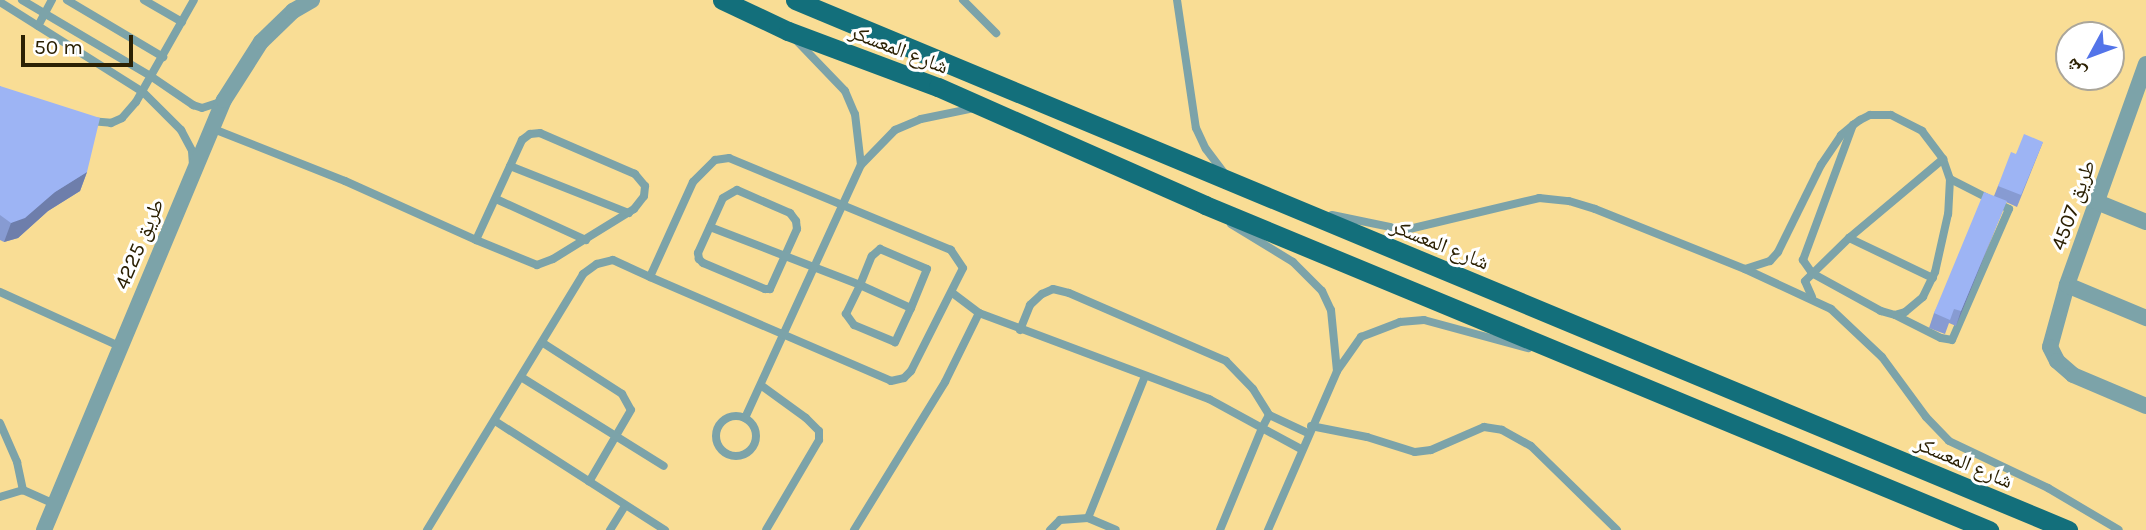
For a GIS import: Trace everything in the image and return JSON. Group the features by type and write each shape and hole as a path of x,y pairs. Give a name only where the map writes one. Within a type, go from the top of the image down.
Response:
{"main road":[{"name":"شارع المعسكر","path":"722,0 788,32 983,107 1205,205 1989,530"},
{"name":"شارع المعسكر","path":"795,0 2068,530"}],"street":[{"name":"طريق 4225","path":"44,530 224,100 261,42 293,11 312,0"},
{"name":"طريق 4507","path":"2146,64 2067,285 2050,346 2057,361 2073,375 2146,406"},
{"path":"2096,202 2146,222"},
{"path":"2067,285 2146,318"}],"lane":[{"path":"22,0 152,77 193,105 213,106 224,100"},
{"path":"38,26 52,0"},
{"path":"67,0 163,57"},
{"path":"144,0 182,22"},
{"path":"77,118 111,123 122,118 143,92 194,0"},
{"path":"962,0 996,33"},
{"path":"1177,0 1196,128 1206,149 1231,183"},
{"path":"0,2 143,92 181,130 192,151 194,169"},
{"path":"788,32 845,91 855,114 861,164"},
{"path":"745,418 762,386 861,164 895,130 921,119 983,107"},
{"path":"1745,269 1770,261 1777,252 1821,165 1841,135 1870,114 1891,115 1922,131 1943,159 1950,179 1948,214 1933,278 1917,305 1895,315"},
{"path":"1853,125 1803,260 1812,273 1881,311 1941,338 1952,340 2009,209 1950,179"},
{"path":"211,128 345,181 476,240 537,265 586,240 629,213 644,197 645,186 635,174 540,133 522,140 476,240"},
{"path":"427,530 583,274 597,264 613,260 650,277 891,381 904,378 911,371 963,268 951,250 729,158 715,160 693,182 650,277"},
{"path":"1813,299 1805,281 1812,273 1849,238 1943,159"},
{"path":"510,166 629,213"},
{"path":"737,190 790,213 796,221 797,229 786,256 775,284 765,289 703,263 698,253 723,198 737,190"},
{"path":"1273,200 1405,230 1508,203 1539,198 1569,201 1745,269 1813,299 1843,318 1861,334 1949,441 2048,488 2119,530"},
{"path":"496,199 586,240"},
{"path":"1205,205 1252,239 1293,262 1322,291 1331,310 1337,372"},
{"path":"710,226 911,308"},
{"path":"1849,238 1933,278"},
{"path":"877,250 927,269 898,340 892,342 849,321 846,314 860,285 877,250"},
{"path":"1020,330 1030,304 1042,293 1053,289 1069,293 1226,361 1253,389 1269,415 1309,430 1367,437 1415,452 1431,450 1484,427 1502,430 1531,446 1617,530"},
{"path":"0,292 119,346"},
{"path":"952,293 979,313 1020,330 1209,399 1301,449"},
{"path":"854,530 945,382 979,313"},
{"path":"1268,530 1309,430 1337,372 1361,337 1400,322 1424,320 1598,369"},
{"path":"543,343 622,394 631,410 589,482"},
{"path":"1088,517 1146,376"},
{"path":"521,377 664,467"},
{"path":"762,386 806,418 818,431 819,440 766,530"},
{"path":"1220,530 1269,415"},
{"path":"733,416 745,418 754,427 756,440 750,451 738,456 726,454 717,445 715,433 721,422 733,416"},
{"path":"495,421 665,530"},
{"path":"0,423 17,462 23,490"},
{"path":"0,497 23,490 55,504"},
{"path":"610,530 625,506"},
{"path":"1050,530 1060,520 1088,517 1116,530"}],"building":[{"path":"0,86 100,118 87,172 55,192 25,218 11,223 0,215"},
{"path":"2024,134 2043,142 2021,195 1998,186 2011,152 2016,154"},
{"path":"1984,192 2007,201 1961,311 1954,309 1950,320 1934,313"}]}
